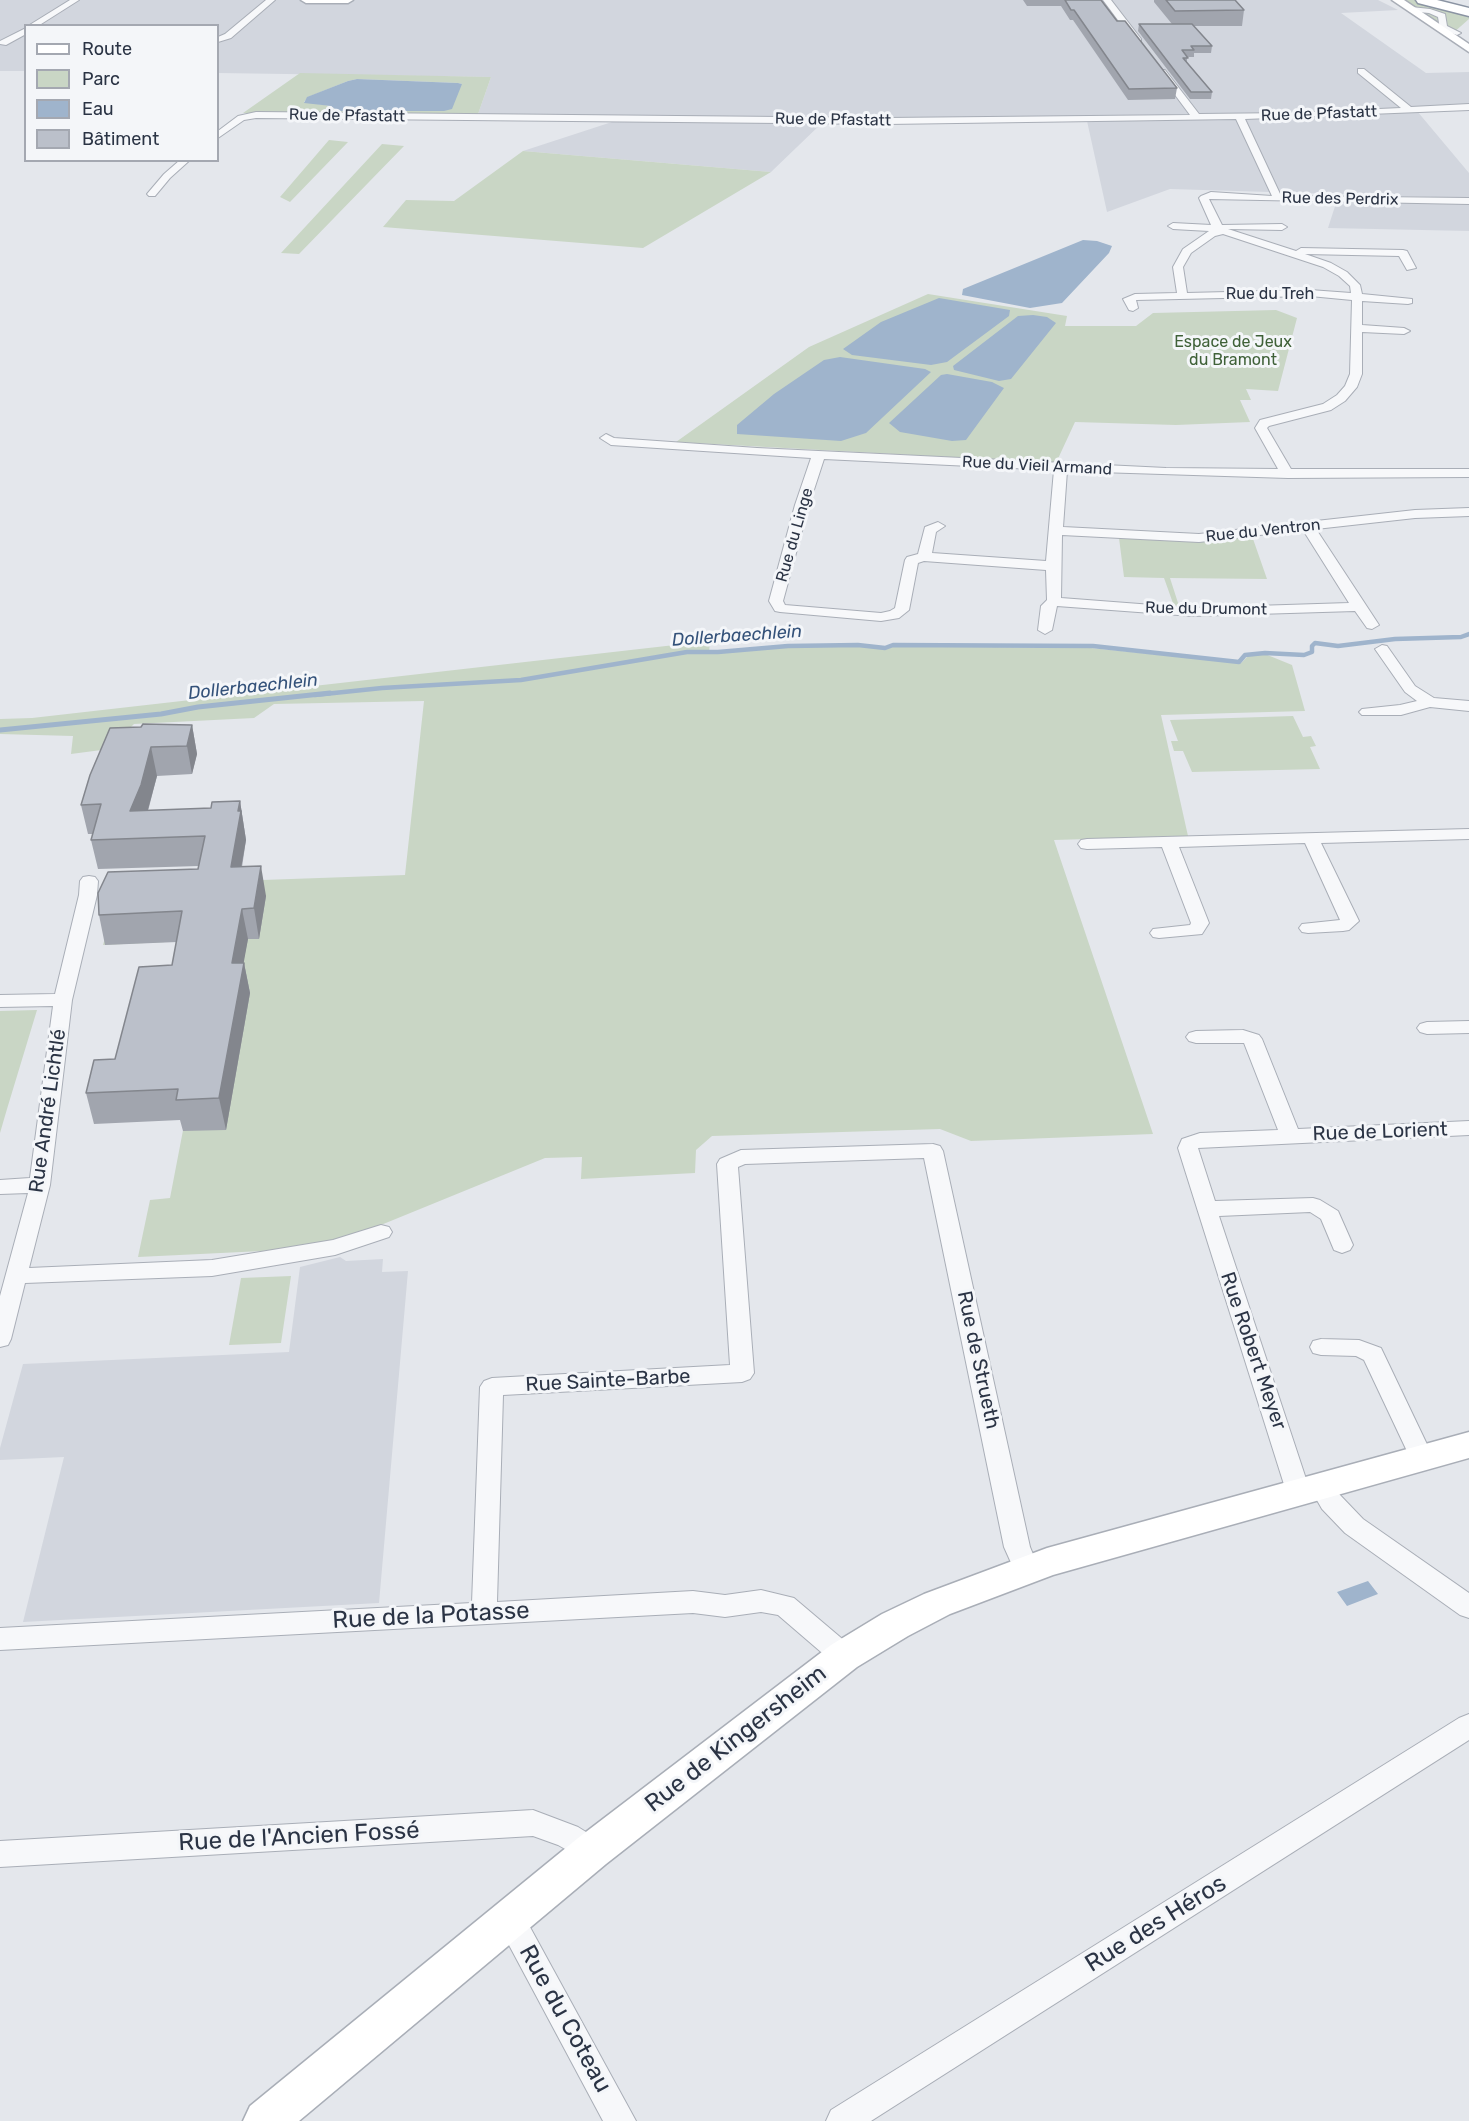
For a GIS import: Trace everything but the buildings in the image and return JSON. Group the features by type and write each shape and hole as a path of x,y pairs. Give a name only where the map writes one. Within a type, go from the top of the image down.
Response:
{"highway":[{"path":"1422,0 1469,7"},
{"path":"1436,0 1469,7"},
{"path":"1451,0 1469,7"},
{"path":"1461,0 1469,7"}],"street":[{"path":"35,24 75,0"},
{"path":"219,40 228,36 271,0"},
{"path":"306,0 348,0"},
{"path":"1107,0 1141,45"},
{"path":"1397,0 1456,37 1469,49"},
{"path":"1456,37 1469,22"},
{"path":"1,43 24,31"},
{"path":"1,43 24,44"},
{"path":"1155,63 1196,117"},
{"name":"Rue de Pfastatt","path":"1361,71 1410,111"},
{"name":"Rue de Pfastatt","path":"219,134 241,118 256,115 886,121 1239,117 1469,107"},
{"path":"1239,117 1278,199"},
{"path":"152,194 167,176 184,162"},
{"name":"Rue des Perdrix","path":"1220,228 1204,198 1211,195 1278,199 1469,201"},
{"path":"1173,226 1282,228"},
{"path":"1220,228 1327,265 1343,274 1355,285 1357,297 1356,374 1351,387 1341,398 1327,407 1264,423 1261,428 1288,474"},
{"path":"1184,296 1180,290 1178,267 1187,251 1220,228"},
{"path":"1289,253 1322,250 1403,253 1411,268"},
{"name":"Rue du Treh","path":"1132,308 1128,298 1135,297 1310,293 1408,301"},
{"path":"1357,328 1404,331"},
{"name":"Rue du Vieil Armand","path":"606,438 611,441 633,443 819,455 1202,473 1469,473"},
{"name":"Rue du Linge","path":"819,455 802,505 776,601 780,608 882,617 894,615 902,610 912,560 924,557 930,530 938,526"},
{"path":"1045,630 1048,606 1054,602 1053,566 1061,467"},
{"name":"Rue du Ventron","path":"1057,531 1184,538 1308,527 1415,514 1469,512"},
{"path":"1308,527 1372,625"},
{"path":"924,557 1053,566"},
{"name":"Rue du Drumont","path":"1054,602 1192,612 1359,607"},
{"path":"1382,649 1410,689 1430,702"},
{"path":"1367,712 1401,710 1430,702 1469,706"},
{"path":"1087,844 1469,834"},
{"path":"1308,928 1343,926 1350,921 1310,837"},
{"path":"1159,933 1196,930 1200,923 1169,842"},
{"name":"Rue André Lichtlé","path":"0,1339 40,1185 63,1000 88,895 89,881"},
{"path":"0,1001 63,1000"},
{"path":"1427,1028 1469,1027"},
{"name":"Rue de Lorient","path":"1196,1037 1243,1036 1252,1039 1291,1136"},
{"name":"Rue de Lorient","path":"1189,1144 1200,1140 1469,1128"},
{"name":"Rue Robert Meyer","path":"1189,1144 1188,1148 1206,1209 1302,1493 1337,1509 1354,1526 1469,1607"},
{"name":"Rue Sainte-Barbe","path":"484,1614 492,1387 742,1373 727,1164 741,1158 933,1151"},
{"name":"Rue de Strueth","path":"933,1151 1017,1547 1026,1569"},
{"path":"0,1187 40,1185"},
{"path":"1206,1209 1313,1205 1330,1216 1342,1245"},
{"path":"17,1276 224,1266 335,1247 381,1232"},
{"path":"1321,1347 1359,1348 1373,1354 1422,1459"},
{"name":"Rue de Kingersheim","path":"265,2121 509,1917 592,1851 844,1656 894,1625 937,1604 1026,1569 1469,1445"},
{"name":"Rue de la Potasse","path":"0,1639 693,1602 725,1606 761,1601 785,1606 844,1656"},
{"name":"Rue des Héros","path":"842,2121 1469,1726"},
{"name":"Rue de l'Ancien Fossé","path":"0,1854 533,1823 568,1836 592,1851"},
{"name":"Rue du Coteau","path":"509,1917 620,2121"}],"shaded area":[{"path":"0,0 1378,0 1398,10 1341,13 1426,73 1469,72 1469,107 1417,111 1469,173 1469,198 1170,189 1107,212 1087,121 823,122 771,172 523,151 615,121 477,117 491,77 219,73 219,24 24,24 24,71 0,71"},
{"path":"1337,200 1469,204 1469,231 1328,228"},
{"path":"340,1257 346,1261 383,1259 382,1272 408,1271 379,1603 23,1622 64,1457 0,1460 0,1448 23,1364 289,1352 300,1267"}],"green space":[{"path":"1401,0 1415,0 1469,14 1469,19 1452,34"},
{"path":"300,73 491,77 477,117 243,113","holes":["357,79 462,84 333,109 331,106 304,102 308,97"]},
{"path":"329,140 348,142 290,202 280,197"},
{"path":"382,144 404,146 299,254 281,253"},
{"path":"523,151 771,172 643,248 383,227 406,200 454,201"},
{"name":"Espace de Jeux du Bramont","path":"928,294 1067,316 1065,326 1136,326 1153,313 1276,310 1297,318 1278,391 1246,389 1251,400 1240,400 1250,422 1176,425 1075,422 1056,463 676,442 809,347"},
{"path":"1252,536 1267,579 1170,578 1179,606 1174,606 1164,578 1124,577 1119,538 1197,542"},
{"path":"710,641 709,653 789,647 857,646 886,649 894,646 1091,648 1241,663 1248,656 1265,654 1292,665 1305,711 1161,715 1188,836 1054,840 1153,1134 971,1141 940,1129 712,1136 696,1150 695,1173 581,1179 582,1157 545,1158 376,1227 340,1239 283,1250 138,1257 150,1200 170,1198 185,1120 196,995 188,941 103,945 120,885 405,875 424,701 274,704 254,718 134,724 109,749 71,754 73,736 0,734 0,719 32,718"},
{"path":"1293,716 1303,737 1311,736 1316,746 1310,747 1320,769 1192,772 1183,751 1174,751 1171,741 1178,741 1170,720"},
{"path":"37,1010 7,1109 0,1133 0,1011"},
{"path":"291,1276 281,1343 229,1345 241,1278"}],"water":[{"path":"357,79 462,84 452,109 444,111 338,111 331,106 304,103 307,97"},
{"path":"1083,240 1097,241 1112,246 1109,253 1062,303 1030,308 962,295 963,289"},
{"path":"939,298 1010,310 1009,316 947,362 931,365 852,355 843,349 881,322"},
{"path":"1018,316 1047,317 1056,323 1011,379 999,381 954,370 953,366"},
{"path":"840,357 925,369 931,372 866,433 841,441 737,434 737,425 774,394 824,360"},
{"path":"947,374 992,382 1004,388 966,440 952,441 900,432 889,423 941,375"},
{"path":"1368,1581 1378,1594 1347,1606 1337,1592"}],"waterway":[{"name":"Dollerbaechlein","path":"315,695 382,688 521,680 687,652 718,652 788,646 858,645 885,648 893,645 1093,646 1239,662 1245,655 1265,653 1304,655 1312,652 1312,646 1315,643 1338,646 1395,639 1461,637 1469,634"},
{"name":"Dollerbaechlein","path":"0,730 161,714 198,707 330,693"}]}
